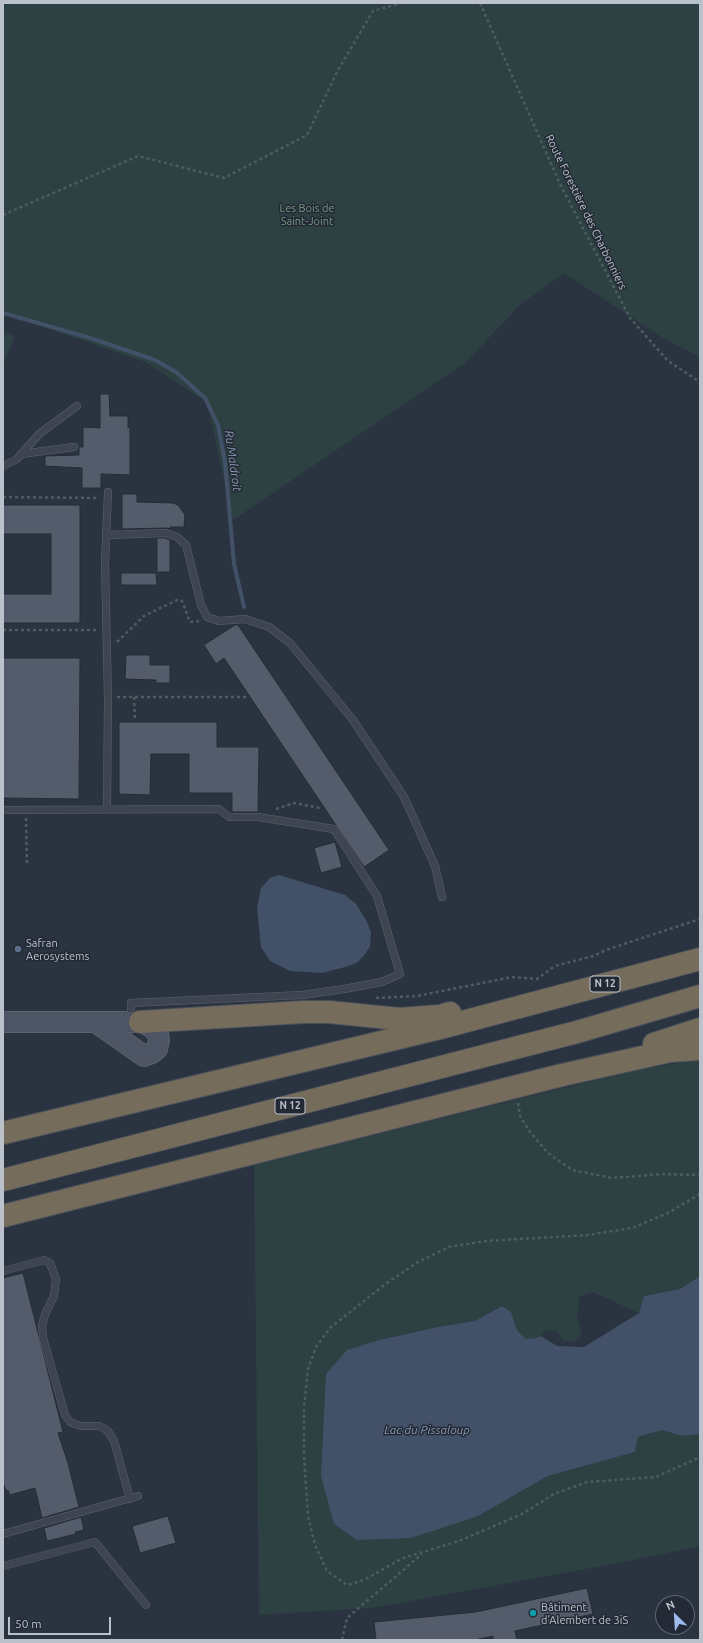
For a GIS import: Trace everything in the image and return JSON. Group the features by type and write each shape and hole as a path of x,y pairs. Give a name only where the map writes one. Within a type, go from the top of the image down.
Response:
{"highway":[{"name":"N 12","path":"3,1133 440,1028 700,959"},
{"name":"N 12","path":"3,1180 577,1032 700,996"},
{"path":"135,1023 304,1012 329,1012 399,1019 440,1016 484,1005 510,1010"},
{"path":"562,1075 591,1062 700,1029"},
{"path":"3,1216 562,1075 670,1051 700,1048"}],"street":[{"path":"3,1022 135,1023 150,1026 158,1033 159,1040 157,1049 144,1056 97,1023"}],"lane":[{"path":"3,466 17,460 39,434 77,406"},
{"path":"21,454 74,447"},
{"path":"108,495 104,563 108,697 108,810"},
{"path":"106,535 166,533 177,537 186,545 201,604 207,617 219,621 245,619 269,627 290,643 353,720 404,797 435,866 442,897"},
{"path":"3,810 219,809 229,817 258,818 334,830 377,896 400,974 382,982 302,995 131,1003 135,1023"},
{"path":"3,1270 44,1260 50,1263 56,1279 54,1296 46,1312 42,1325 43,1338 65,1415 70,1422 81,1426 99,1426 107,1430 114,1441 130,1499"},
{"path":"3,1534 138,1496"},
{"path":"3,1566 95,1542 146,1605"}],"path":[{"path":"3,214 138,156 224,178 307,135 337,72 373,11 401,3"},
{"name":"Route Forestière des Charbonniers","path":"480,3 560,184 630,318 668,361 700,382"},
{"path":"3,497 108,495"},
{"path":"107,661 113,661 113,645 144,616 177,600 182,601 190,622 202,620 207,617"},
{"path":"3,630 106,630"},
{"path":"108,697 246,697"},
{"path":"134,697 135,720"},
{"path":"258,818 263,812 294,803 320,808"},
{"path":"26,810 27,865"},
{"path":"369,998 417,996 512,976 538,979 555,966 593,956 613,947 700,919"},
{"path":"514,1087 520,1116 530,1132 548,1153 572,1170 612,1178 662,1174 700,1175"},
{"path":"700,1194 668,1213 632,1228 588,1235 486,1241 448,1247 418,1262 384,1285 330,1328 316,1347 308,1369 304,1408 304,1454 308,1516 315,1545 327,1571 347,1585 364,1580 403,1558 460,1542 522,1514 554,1494 587,1482 656,1477 700,1457"},
{"path":"342,1640 347,1618 424,1552"}],"green space":[{"name":"Les Bois de Saint-Joint","path":"3,3 700,3 700,357 666,340 564,273 521,304 465,363 233,520 207,402 145,362 3,313"},
{"path":"3,331 15,336 3,365"},
{"path":"695,1060 700,1061 700,1276 680,1289 644,1296 639,1313 593,1292 580,1296 577,1318 582,1335 575,1342 564,1341 556,1331 546,1330 536,1339 526,1339 517,1330 511,1312 502,1306 475,1321 438,1327 379,1340 347,1350 478,1516 548,1476 635,1452 638,1437 662,1430 682,1436 700,1434 700,1546 619,1563 372,1608 259,1615 254,1165 628,1072"}],"water":[{"path":"279,875 345,895 356,904 366,920 371,932 370,947 358,962 322,973 290,971 270,961 261,947 257,907 261,888 270,878"},
{"name":"Lac du Pissaloup","path":"700,1276 700,1434 682,1436 662,1430 638,1437 635,1452 548,1476 478,1516 411,1538 357,1540 334,1524 321,1476 326,1374 347,1350 379,1340 438,1327 475,1321 502,1306 511,1312 517,1330 526,1339 541,1336 557,1346 584,1347 639,1313 644,1296 680,1289"}],"building":[{"path":"100,394 109,394 110,416 128,416 128,428 130,427 130,475 101,474 101,488 82,488 82,468 45,466 45,456 79,455 79,447 83,447 83,427 100,428"},
{"path":"122,494 137,494 137,502 173,503 178,505 185,515 184,527 170,527 170,529 122,529"},
{"path":"3,505 80,505 80,623 3,623 3,594 51,594 51,534 3,534"},
{"path":"157,538 165,538 170,540 170,572 157,572"},
{"path":"121,573 156,573 157,585 121,585"},
{"path":"235,625 238,625 389,850 364,867 224,658 216,664 204,645"},
{"path":"126,655 150,655 150,665 170,665 170,683 156,683 156,680 125,679"},
{"path":"3,658 80,658 79,799 3,798"},
{"path":"119,722 217,722 217,747 259,747 258,812 232,812 232,793 189,793 189,754 151,754 150,795 119,794"},
{"path":"335,842 342,867 321,873 314,848"},
{"path":"23,1273 63,1432 58,1433 68,1463 79,1507 42,1518 35,1488 10,1495 8,1490 6,1491 3,1482 3,1278"},
{"path":"168,1516 176,1543 140,1553 132,1526"},
{"path":"81,1517 84,1530 75,1532 76,1534 47,1541 44,1528"},
{"name":"Bâtiment d'Alembert de 3iS","path":"587,1588 593,1614 515,1631 517,1640 493,1640 493,1636 474,1640 376,1640 374,1622 476,1612"}],"waterway":[{"name":"Ru Maldroit","path":"3,313 87,337 155,360 176,372 205,398 218,425 225,462 234,564 244,607"}],"place":[{"name":"Safran Aerosystems","path":"18,949"},
{"name":"Bâtiment d'Alembert de 3iS","path":"533,1613"}]}
